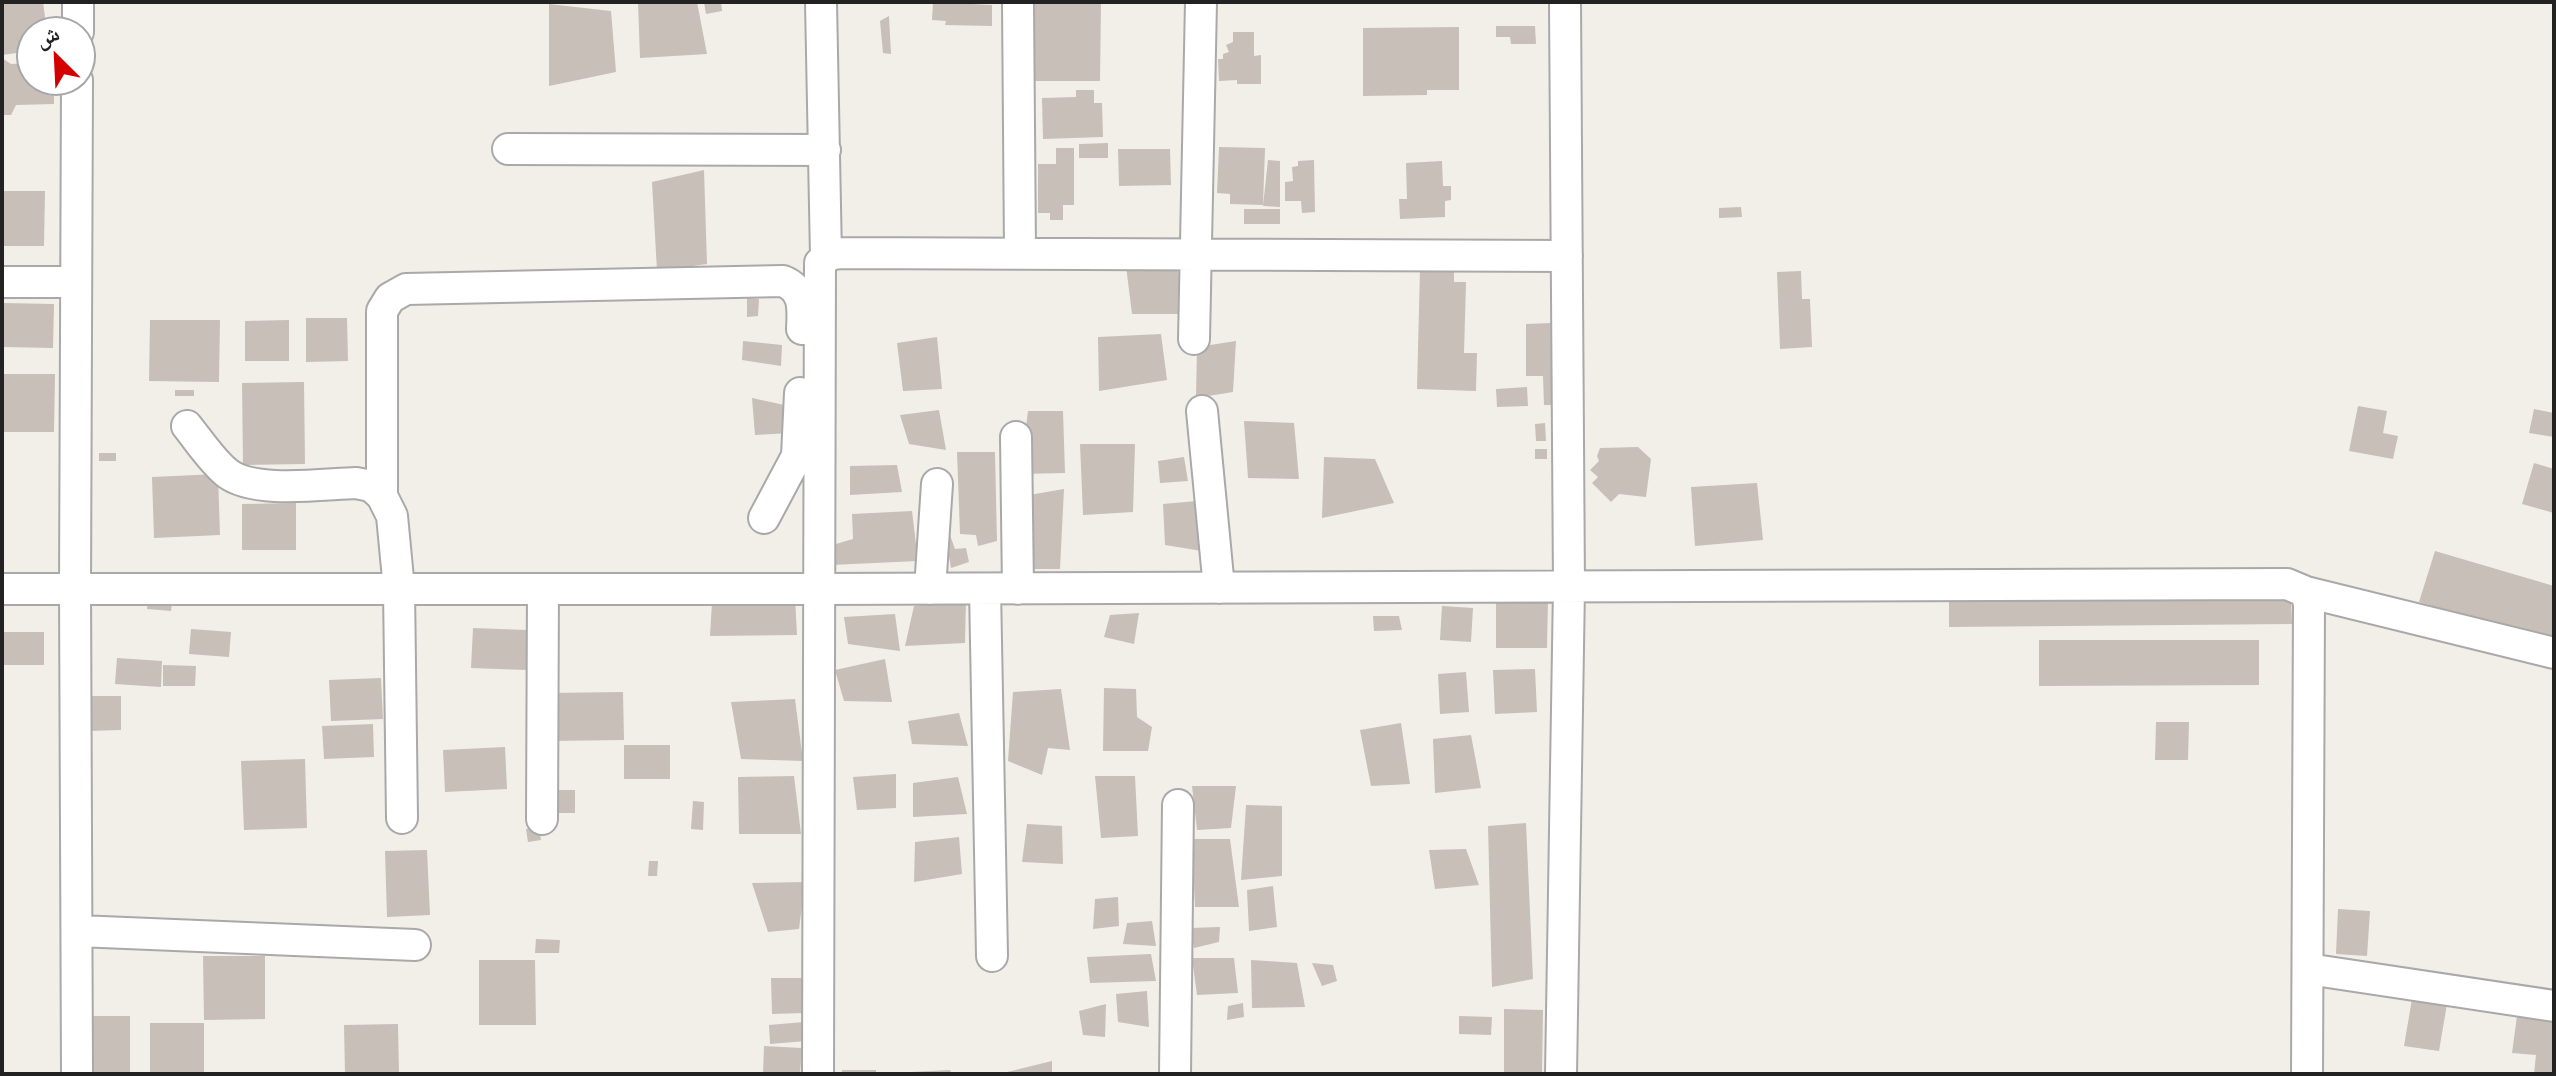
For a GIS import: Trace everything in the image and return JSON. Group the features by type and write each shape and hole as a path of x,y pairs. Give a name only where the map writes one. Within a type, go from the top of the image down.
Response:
{"street":[{"path":"821,2 826,257"},
{"path":"1018,2 1020,253"},
{"path":"1194,339 1201,2"},
{"path":"1561,1074 1569,587 1565,2"},
{"path":"77,96 77,1074"},
{"path":"508,149 825,150"},
{"path":"818,1074 820,263 826,257 840,253 1567,256"},
{"path":"382,496 382,311 390,298 406,289 783,281 799,293 803,303 797,456 764,518"},
{"path":"2,282 75,282"},
{"path":"1202,411 1219,588"},
{"path":"187,426 225,472 238,481 255,485 356,483 371,486 382,496 392,516 399,589 402,818"},
{"path":"1016,437 1018,589"},
{"path":"930,589 937,484"},
{"path":"2,589 2287,584 2306,592 2554,653"},
{"path":"542,819 543,589"},
{"path":"985,589 992,956"},
{"path":"2306,592 2310,615 2307,1074"},
{"path":"1175,1074 1178,805"},
{"path":"78,931 415,945"},
{"path":"2308,969 2554,1006"}],"building":[{"path":"2,2 43,2 45,16 16,16 16,53 2,55"},
{"path":"638,2 697,2 707,54 640,58"},
{"path":"704,2 721,2 722,11 706,14"},
{"path":"933,2 992,5 992,26 945,25 946,21 932,20"},
{"path":"1029,2 1101,2 1100,81 1028,81"},
{"path":"549,4 611,11 616,72 549,86"},
{"path":"889,16 891,54 883,53 880,21"},
{"path":"1496,26 1535,26 1536,44 1511,44 1510,37 1496,37"},
{"path":"1459,27 1459,90 1427,90 1427,95 1363,96 1363,28"},
{"path":"1233,32 1254,32 1254,56 1261,55 1261,84 1219,81 1218,59 1223,59 1223,54 1229,52 1226,45 1233,42"},
{"path":"2,58 16,64 16,96 54,96 54,104 16,105 11,115 2,115"},
{"path":"1076,90 1094,90 1094,103 1102,103 1103,137 1043,139 1042,98 1076,97"},
{"path":"1108,143 1108,158 1079,158 1079,144"},
{"path":"1219,147 1265,148 1263,205 1230,204 1230,194 1217,193"},
{"path":"1056,148 1074,148 1074,205 1063,205 1063,220 1050,220 1050,213 1038,213 1038,164 1056,164"},
{"path":"1118,149 1170,149 1171,185 1119,186"},
{"path":"1268,160 1280,161 1280,207 1263,206"},
{"path":"1314,160 1315,212 1302,213 1301,201 1285,201 1285,182 1293,181 1292,167 1298,166 1298,161"},
{"path":"1442,161 1443,186 1451,186 1451,200 1445,201 1445,217 1400,219 1399,199 1407,199 1406,163"},
{"path":"704,170 707,264 657,271 652,182"},
{"path":"2,191 45,191 44,246 2,246"},
{"path":"1741,207 1742,217 1719,218 1719,208"},
{"path":"1244,209 1280,209 1280,224 1244,224"},
{"path":"1178,263 1181,314 1132,314 1126,266"},
{"path":"1420,269 1454,270 1454,282 1466,282 1464,353 1477,353 1476,391 1417,389"},
{"path":"1801,271 1802,299 1810,299 1812,347 1780,349 1777,272"},
{"path":"747,298 759,299 758,316 747,317"},
{"path":"2,303 54,304 53,348 2,347"},
{"path":"306,318 347,318 348,361 306,362"},
{"path":"150,320 220,320 219,382 149,381"},
{"path":"289,320 289,361 245,361 245,321"},
{"path":"1552,323 1553,405 1544,405 1543,376 1526,376 1526,324"},
{"path":"1161,334 1167,380 1099,391 1098,337"},
{"path":"937,337 942,389 903,391 897,343"},
{"path":"743,341 782,345 781,366 742,360"},
{"path":"1236,341 1233,392 1196,398 1197,347"},
{"path":"2,374 55,374 54,432 2,432"},
{"path":"304,382 305,464 243,465 242,383"},
{"path":"1527,387 1528,406 1497,407 1496,389"},
{"path":"175,390 194,390 194,396 175,396"},
{"path":"752,398 789,406 790,433 755,435"},
{"path":"2358,406 2387,411 2383,433 2398,436 2393,459 2349,451"},
{"path":"2534,409 2554,413 2554,437 2529,433"},
{"path":"939,410 946,450 909,444 900,415"},
{"path":"1028,411 1063,411 1065,473 1020,474"},
{"path":"1244,421 1294,423 1299,479 1248,478"},
{"path":"1545,423 1546,441 1536,441 1535,424"},
{"path":"1080,444 1135,444 1133,512 1083,515"},
{"path":"1638,447 1651,459 1646,497 1619,494 1611,502 1592,483 1598,477 1590,470 1599,461 1600,448"},
{"path":"1535,449 1547,449 1547,459 1535,459"},
{"path":"957,452 995,452 997,541 978,546 976,535 960,534"},
{"path":"99,453 116,453 116,461 99,461"},
{"path":"1184,457 1188,481 1160,483 1158,461"},
{"path":"1324,457 1375,459 1394,503 1322,518"},
{"path":"2534,463 2554,469 2554,513 2522,504"},
{"path":"897,465 902,492 850,495 850,466"},
{"path":"218,474 220,535 154,538 152,477"},
{"path":"1757,483 1763,540 1695,546 1691,487"},
{"path":"1064,489 1060,569 1023,569 1029,495"},
{"path":"1197,501 1202,551 1165,545 1163,504"},
{"path":"296,503 296,550 242,550 242,504"},
{"path":"912,511 918,561 831,565 829,546 853,539 852,514"},
{"path":"950,535 955,549 966,548 969,562 951,568 949,557 936,557 938,540"},
{"path":"2435,551 2554,586 2554,642 2419,602"},
{"path":"795,597 797,635 710,636 712,602"},
{"path":"2291,597 2292,624 1949,627 1949,599"},
{"path":"1496,598 1548,599 1547,648 1496,648"},
{"path":"966,599 965,643 905,646 914,606"},
{"path":"148,601 172,604 171,611 147,609"},
{"path":"1442,606 1473,608 1471,642 1440,640"},
{"path":"1139,613 1134,644 1104,637 1110,615"},
{"path":"895,614 900,651 848,644 844,617"},
{"path":"1373,616 1399,616 1402,630 1374,631"},
{"path":"473,628 527,630 526,670 471,668"},
{"path":"191,629 231,632 229,657 189,654"},
{"path":"2,632 44,632 44,665 2,665"},
{"path":"2039,640 2259,640 2259,685 2039,686"},
{"path":"117,658 162,661 161,687 115,684"},
{"path":"885,659 892,702 844,701 835,670"},
{"path":"163,665 196,666 195,686 163,686"},
{"path":"1535,669 1537,712 1495,714 1493,670"},
{"path":"1466,672 1469,712 1440,714 1438,674"},
{"path":"381,678 383,719 331,721 329,680"},
{"path":"1104,688 1136,689 1137,717 1152,727 1148,751 1103,751"},
{"path":"1061,689 1070,750 1048,748 1042,775 1008,761 1013,692"},
{"path":"623,692 624,740 549,741 549,693"},
{"path":"85,696 121,696 121,730 86,731"},
{"path":"795,699 803,761 741,759 731,702"},
{"path":"959,713 968,746 912,744 908,721"},
{"path":"2156,722 2189,722 2188,760 2155,760"},
{"path":"1401,723 1410,784 1371,786 1360,730"},
{"path":"373,724 374,757 324,759 322,726"},
{"path":"1471,735 1481,788 1435,793 1433,739"},
{"path":"624,745 670,745 670,779 624,779"},
{"path":"505,747 507,789 445,792 443,750"},
{"path":"305,759 307,828 244,830 241,761"},
{"path":"896,774 896,808 857,810 853,777"},
{"path":"794,776 801,834 739,834 738,777"},
{"path":"1095,776 1135,776 1138,836 1101,838"},
{"path":"958,777 967,814 913,817 913,783"},
{"path":"1192,786 1236,786 1231,828 1197,830"},
{"path":"559,790 575,790 575,813 559,813"},
{"path":"693,801 704,802 703,830 691,829"},
{"path":"1246,805 1282,806 1282,876 1241,880"},
{"path":"1526,823 1533,979 1492,987 1488,826"},
{"path":"1027,824 1062,826 1063,864 1022,862"},
{"path":"539,827 541,840 528,842 526,829"},
{"path":"959,837 962,874 914,882 915,842"},
{"path":"1192,839 1230,839 1239,907 1195,907"},
{"path":"1466,849 1479,885 1435,889 1429,850"},
{"path":"427,850 430,915 387,917 385,851"},
{"path":"649,861 658,861 657,876 648,876"},
{"path":"805,882 799,929 768,932 752,883"},
{"path":"1273,886 1277,927 1249,931 1247,890"},
{"path":"1118,897 1119,926 1093,929 1095,899"},
{"path":"2338,909 2370,911 2367,956 2336,954"},
{"path":"1152,921 1156,946 1123,944 1127,923"},
{"path":"1220,927 1219,942 1194,948 1190,928"},
{"path":"536,939 560,940 559,953 535,953"},
{"path":"1151,954 1156,981 1090,983 1087,957"},
{"path":"203,956 265,956 265,1019 204,1020"},
{"path":"1192,958 1234,958 1238,993 1197,995"},
{"path":"479,960 535,960 536,1025 479,1025"},
{"path":"1251,960 1297,963 1305,1007 1252,1008"},
{"path":"1312,963 1333,965 1337,981 1322,986"},
{"path":"771,978 804,978 805,1013 772,1014"},
{"path":"1147,991 1149,1027 1118,1022 1116,994"},
{"path":"2412,999 2447,1004 2439,1051 2404,1046"},
{"path":"1243,1003 1244,1017 1227,1020 1228,1006"},
{"path":"1106,1004 1105,1037 1083,1035 1079,1011"},
{"path":"1504,1009 1543,1010 1542,1074 1504,1074"},
{"path":"89,1016 130,1016 130,1074 89,1074"},
{"path":"1459,1016 1492,1017 1491,1035 1459,1034"},
{"path":"2517,1016 2554,1021 2554,1074 2534,1074 2536,1055 2512,1053"},
{"path":"804,1022 806,1041 770,1044 769,1025"},
{"path":"150,1023 204,1023 204,1074 150,1074"},
{"path":"398,1024 399,1074 345,1074 344,1025"},
{"path":"764,1046 802,1048 800,1074 763,1074"},
{"path":"1052,1061 1052,1074 1003,1074 1003,1073"},
{"path":"842,1070 876,1070 876,1074 842,1074"},
{"path":"950,1070 952,1074 910,1074 910,1072"}]}
